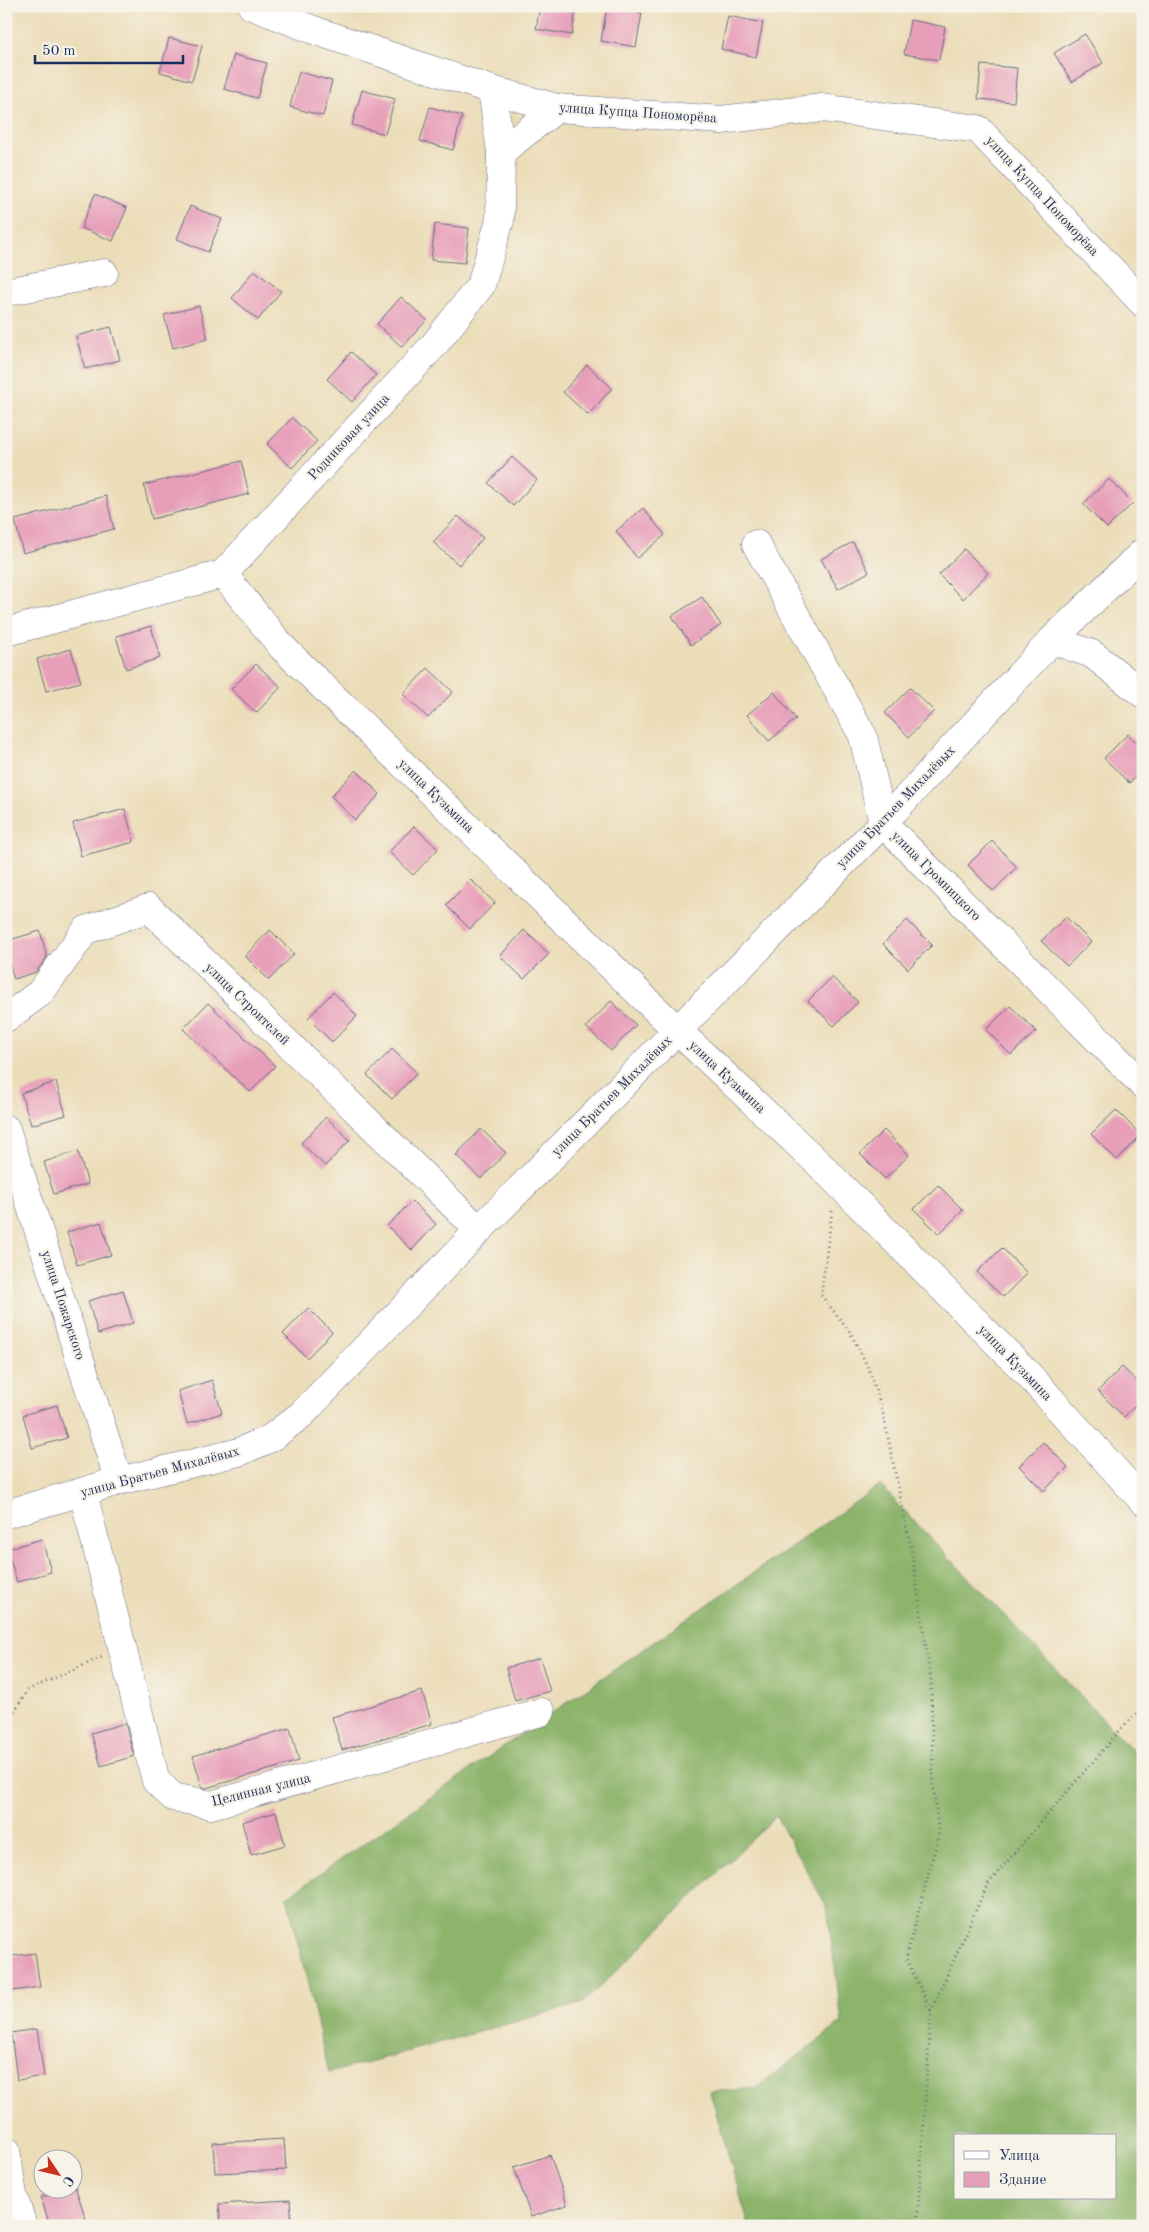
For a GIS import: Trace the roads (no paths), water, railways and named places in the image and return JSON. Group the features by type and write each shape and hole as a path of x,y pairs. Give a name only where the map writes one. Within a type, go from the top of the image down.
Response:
{"street":[{"name":"улица Купца Пономорёва","path":"252,6 319,32 492,90 557,108 721,120 822,108 978,129 1143,303"},
{"name":"Родниковая улица","path":"222,574 434,345 481,285 500,220 500,152 492,90"},
{"path":"500,152 557,108"},
{"path":"6,292 104,273"},
{"name":"улица Громницкого","path":"756,544 863,736 883,823 1143,1085"},
{"name":"улица Братьев Михалёвых","path":"6,1514 119,1481 239,1452 271,1438 302,1414 479,1230 883,823 1052,640 1143,552"},
{"path":"6,632 222,574"},
{"name":"улица Кузьмина","path":"222,574 282,647 677,1030 836,1181 1026,1372 1143,1501"},
{"path":"1052,640 1092,654 1143,694"},
{"name":"улица Строителей","path":"6,1018 40,993 86,930 150,908 479,1230"},
{"name":"улица Пожарского","path":"6,1128 17,1196 119,1481"},
{"name":"Целинная улица","path":"83,1493 156,1781 173,1797 211,1805 541,1712"},
{"path":"6,2150 9,2196 23,2226"}]}
